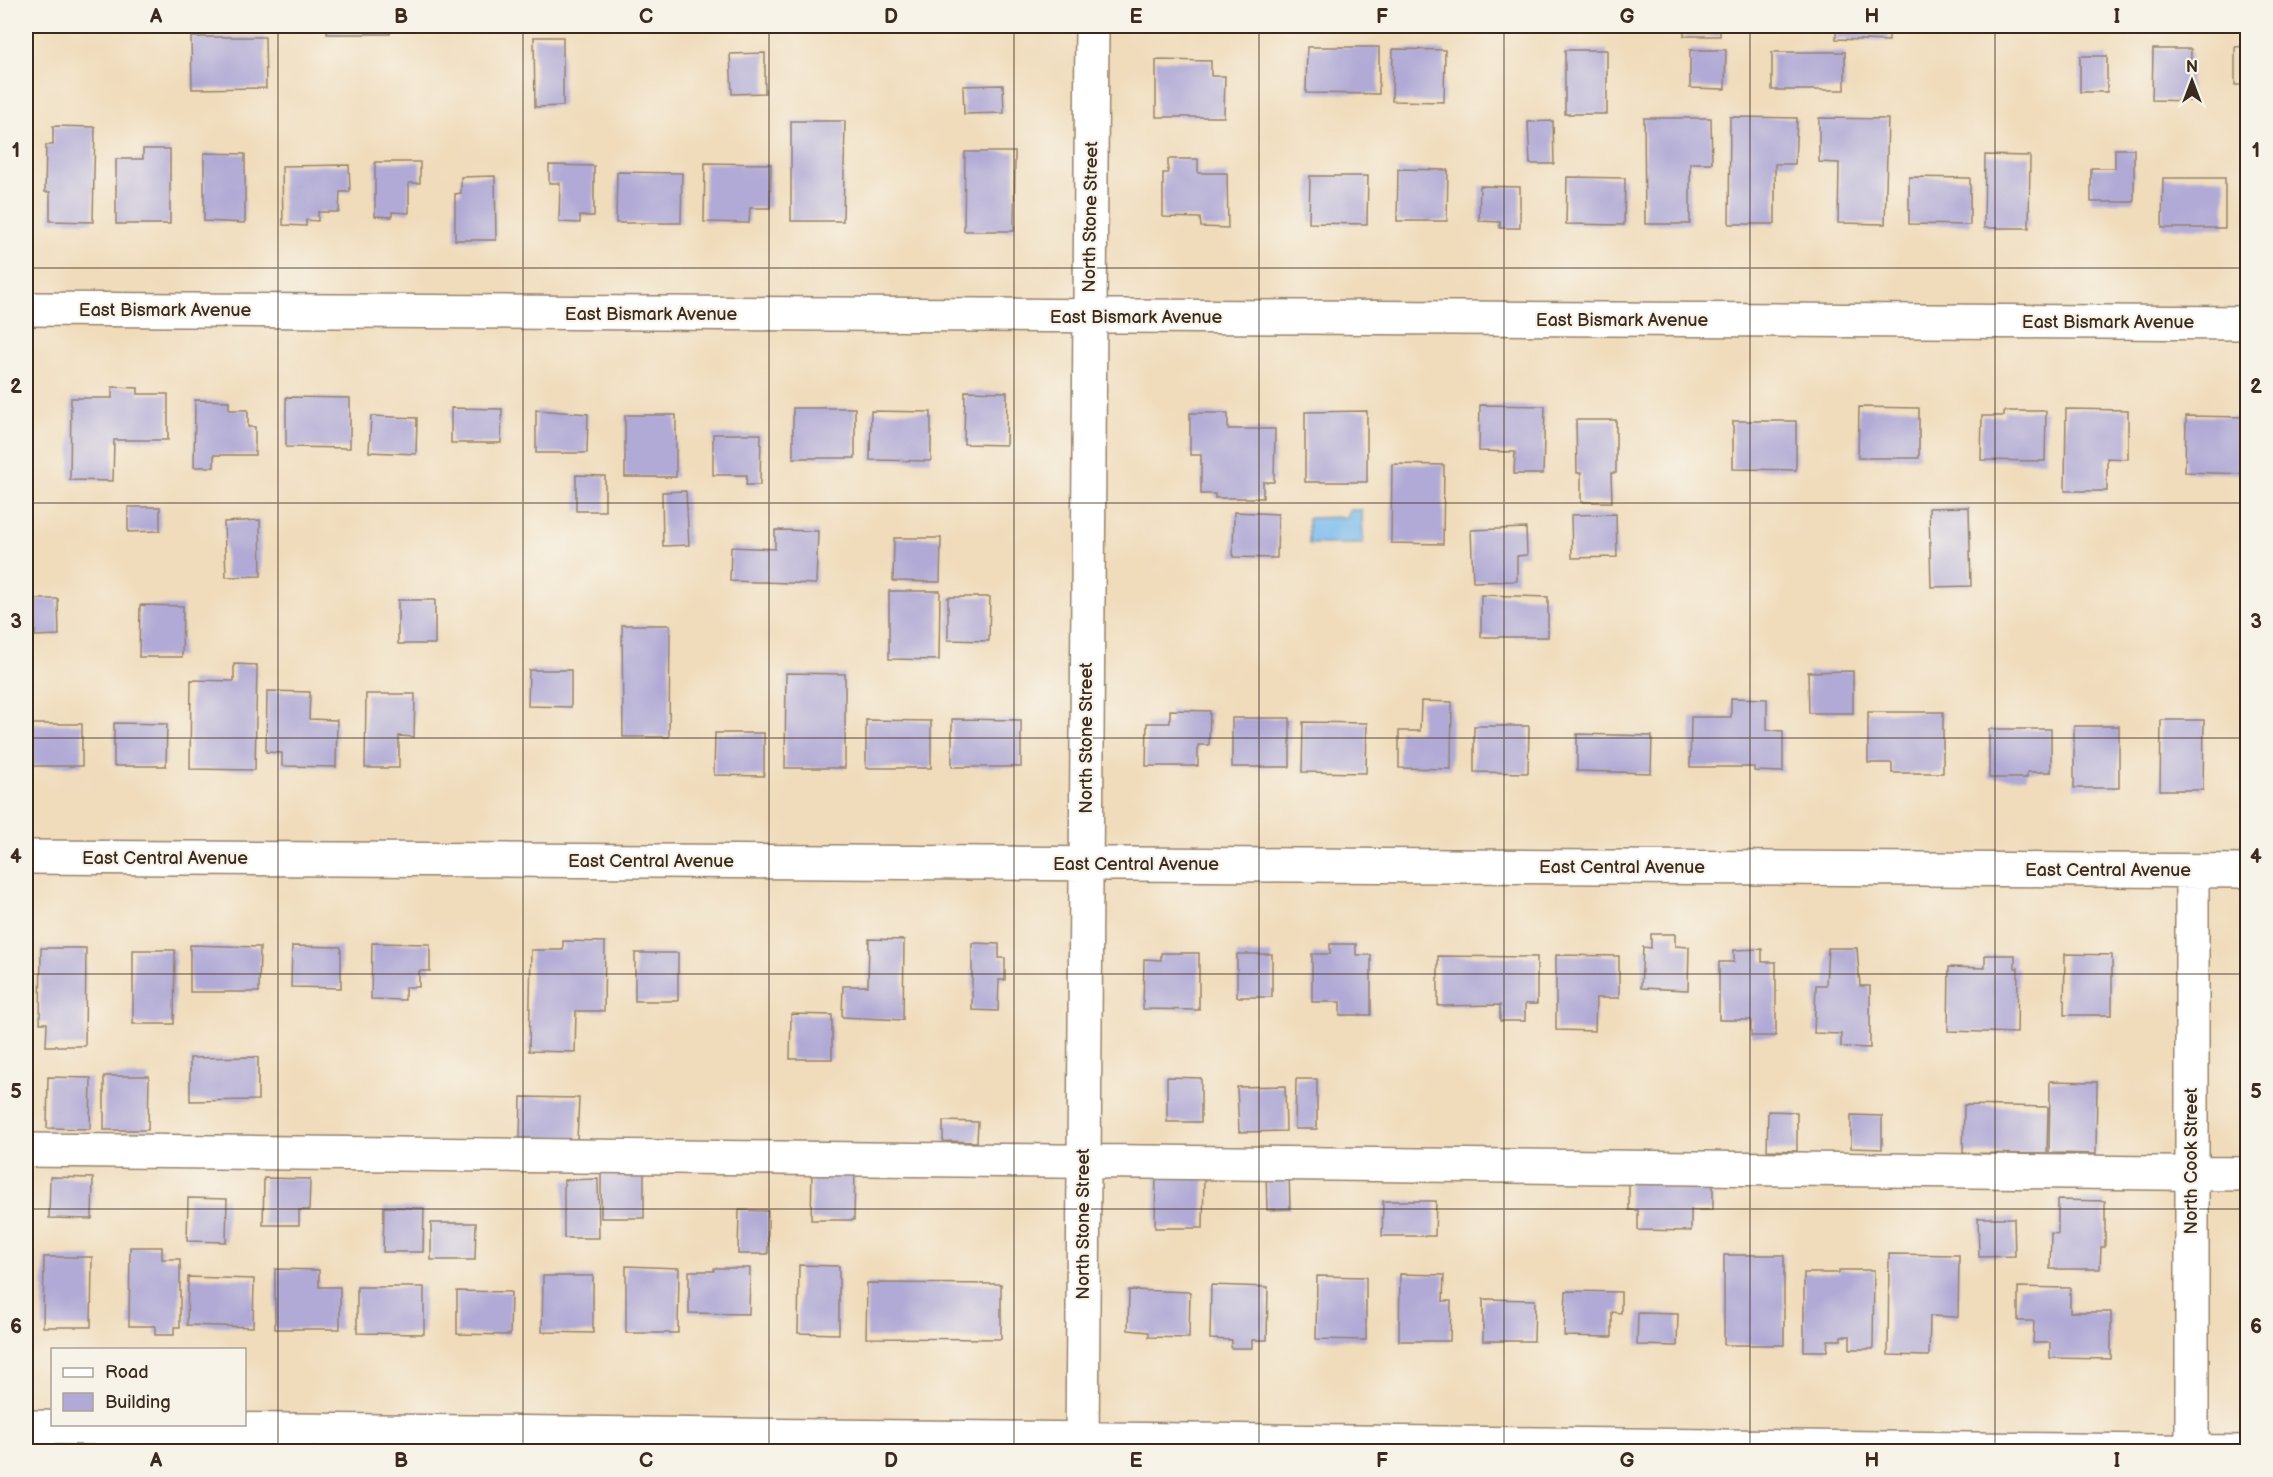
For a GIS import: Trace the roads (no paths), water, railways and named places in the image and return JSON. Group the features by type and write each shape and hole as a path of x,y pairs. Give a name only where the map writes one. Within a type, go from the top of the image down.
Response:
{"street":[{"name":"North Stone Street","path":"1082,1445 1092,26"},
{"name":"East Bismark Avenue","path":"26,309 2247,323"},
{"name":"East Central Avenue","path":"26,857 2247,871"},
{"name":"North Cook Street","path":"2192,871 2192,1451"},
{"path":"26,1150 2247,1174"},
{"path":"26,1427 1082,1445 2245,1452"}],"water":[{"path":"1349,510 1362,510 1363,544 1309,544 1308,518 1348,517"}]}
